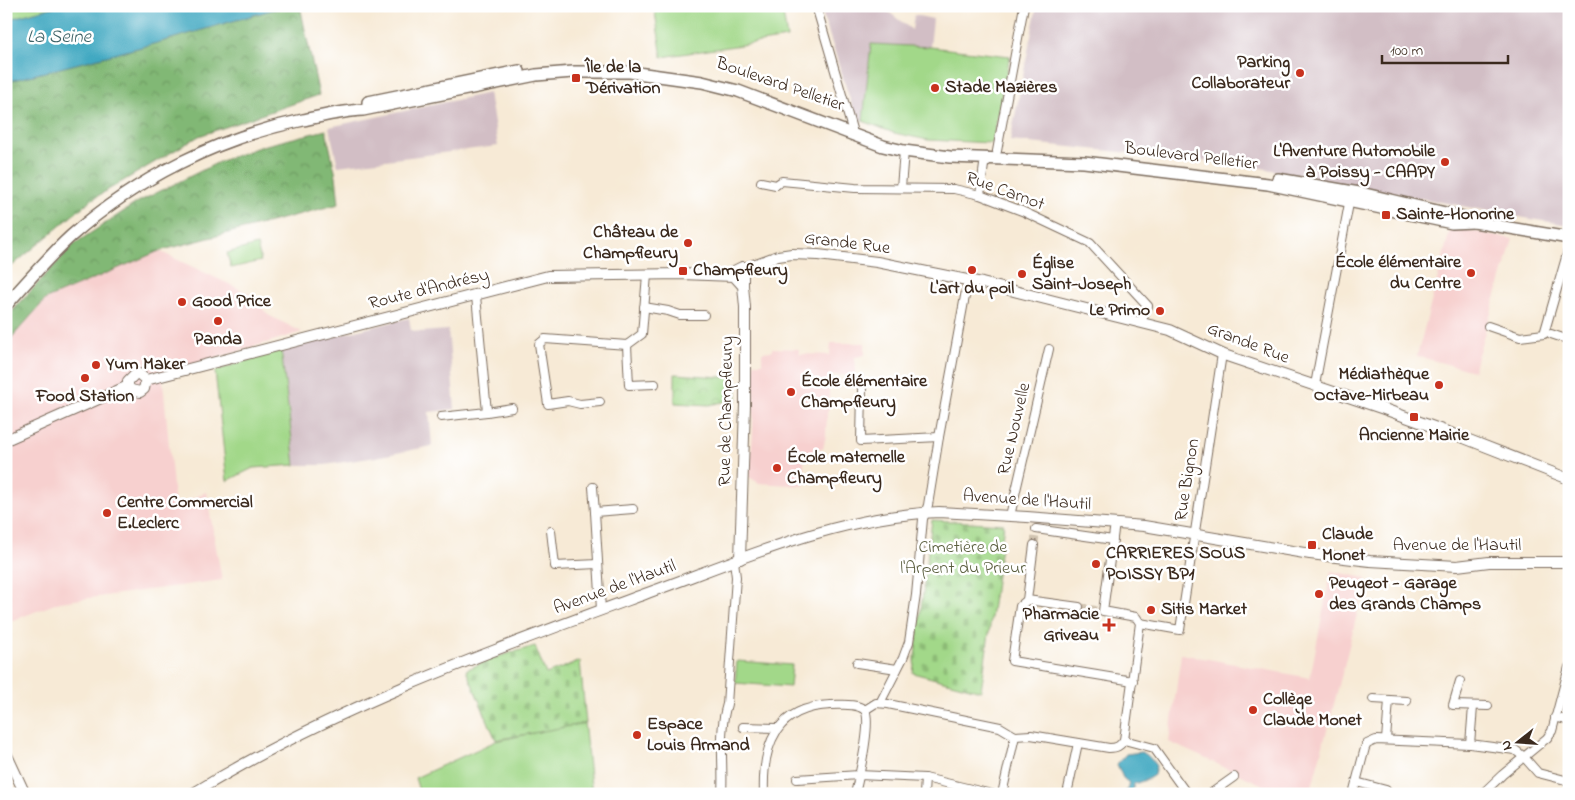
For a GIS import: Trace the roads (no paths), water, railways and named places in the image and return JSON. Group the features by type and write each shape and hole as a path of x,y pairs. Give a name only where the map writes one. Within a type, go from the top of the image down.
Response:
{"main road":[{"name":"Boulevard Pelletier","path":"345,111 361,104 389,97 526,70 552,67 668,70 739,86 852,128 905,144 993,154"},
{"name":"Boulevard Pelletier","path":"6,305 53,253 118,200 171,167 219,145 281,124 345,111 363,110 536,75 581,72 630,72 702,82 738,91 883,146 904,151 950,156 993,154 1084,155 1159,163 1308,183 1350,196 1454,215 1474,222 1569,238"}],"street":[{"path":"816,6 852,128"},
{"path":"980,195 984,165 993,154 1024,6"},
{"path":"901,188 904,151"},
{"name":"Rue Carnot","path":"761,182 776,185 782,181 855,188 954,189 980,195 1022,211 1090,243 1148,306 1141,322"},
{"path":"1315,385 1350,196"},
{"path":"1488,326 1520,337 1544,334 1569,247"},
{"name":"Grande Rue","path":"726,275 773,257 818,255 877,262 968,280 1170,330 1222,354 1464,438 1569,479"},
{"path":"744,289 744,273 748,267"},
{"name":"Route d'Andrésy","path":"6,440 128,386 128,381 135,374 144,376 146,380 556,275 726,275"},
{"path":"600,402 580,404 568,401 548,404 538,344 545,339 627,345 642,334 647,275"},
{"path":"726,275 734,276 738,279 744,289"},
{"path":"880,703 908,642 916,595 923,519 926,513 968,280"},
{"name":"Rue de Champfleury","path":"737,560 745,405 744,289"},
{"path":"476,296 487,412"},
{"path":"644,307 668,310 680,315 704,315"},
{"path":"1551,334 1569,340"},
{"path":"627,345 629,385 655,384"},
{"name":"Rue Nouvelle","path":"1010,516 1049,349"},
{"name":"Rue Bignon","path":"1140,623 1180,630 1222,354"},
{"path":"862,389 862,441 939,437"},
{"path":"441,417 512,408"},
{"path":"593,487 600,610"},
{"path":"595,512 634,509"},
{"name":"Avenue de l'Hautil","path":"192,794 229,771 318,725 409,683 600,610 811,534 849,524 926,513 1010,516 1037,527 1112,540"},
{"path":"865,710 880,703 1000,727 1015,736 1031,735 1114,748 1121,745 1124,740 1140,623 1136,617 1099,610 1115,523"},
{"name":"Avenue de l'Hautil","path":"1037,527 1115,523 1194,534 1310,554 1370,561 1457,566 1489,562 1569,562"},
{"path":"551,531 555,566 598,564"},
{"path":"1034,545 1027,600 1020,606 1012,661 1133,681"},
{"path":"722,794 722,720 727,699 737,560"},
{"path":"1027,600 1079,607"},
{"path":"857,663 897,669"},
{"path":"1482,794 1502,774 1548,738 1552,731 1569,667"},
{"path":"1460,681 1454,705 1488,706"},
{"path":"1373,699 1407,701"},
{"path":"1386,740 1389,700"},
{"path":"764,794 766,756 777,728 792,716 819,706 858,706 865,710 868,719 860,775 855,794"},
{"path":"1470,744 1473,707"},
{"path":"1555,717 1569,721"},
{"path":"743,727 777,728"},
{"path":"1002,794 1015,736"},
{"path":"1124,740 1154,748 1187,794"},
{"path":"1353,794 1364,748 1367,744 1376,740 1470,744 1515,750 1538,773 1569,781"},
{"path":"1067,794 1078,743"},
{"path":"6,753 25,794"},
{"path":"797,779 860,775 925,778 992,794"},
{"path":"1210,794 1234,777"},
{"path":"924,794 925,778"},
{"path":"1356,782 1386,790"}],"water":[{"name":"La Seine","path":"57,6 285,6 157,43 6,82 6,20"},
{"path":"1141,752 1148,756 1156,766 1154,775 1134,784 1132,794 1126,794 1129,783 1123,778 1117,764 1126,754"}],"tunnel":[{"path":"1034,545 1036,533"},
{"path":"1079,607 1096,610"}],"place":[{"name":"Parking Collaborateur","path":"1300,73"},
{"name":"Île de la Dérivation","path":"576,78"},
{"name":"Stade Mazières","path":"935,88"},
{"name":"L'Aventure Automobile à Poissy - CAAPY","path":"1445,162"},
{"name":"Sainte-Honorine","path":"1386,215"},
{"name":"Château de Champfleury","path":"688,243"},
{"name":"L'art du poil","path":"972,270"},
{"name":"Champfleury","path":"683,271"},
{"name":"École élémentaire du Centre","path":"1471,273"},
{"name":"Église Saint-Joseph","path":"1022,274"},
{"name":"Good Price","path":"182,302"},
{"name":"Le Primo","path":"1160,311"},
{"name":"Panda","path":"218,321"},
{"name":"Yum Maker","path":"96,365"},
{"name":"Food Station","path":"85,378"},
{"name":"Médiathèque Octave-Mirbeau","path":"1439,385"},
{"name":"École élémentaire Champfleury","path":"791,392"},
{"name":"Ancienne Mairie","path":"1414,417"},
{"name":"École maternelle Champfleury","path":"777,468"},
{"name":"Centre Commercial E.Leclerc","path":"107,513"},
{"name":"Claude Monet","path":"1312,545"},
{"name":"CARRIERES SOUS POISSY BP1","path":"1096,564"},
{"name":"Peugeot - Garage des Grands Champs","path":"1319,594"},
{"name":"Sitis Market","path":"1151,610"},
{"name":"Pharmacie Griveau","path":"1109,625"},
{"name":"Collège Claude Monet","path":"1253,710"},
{"name":"Espace Louis Armand","path":"637,735"}],"park label":[{"name":"Cimetière de l'Arpent du Prieur","path":"963,558"}]}
